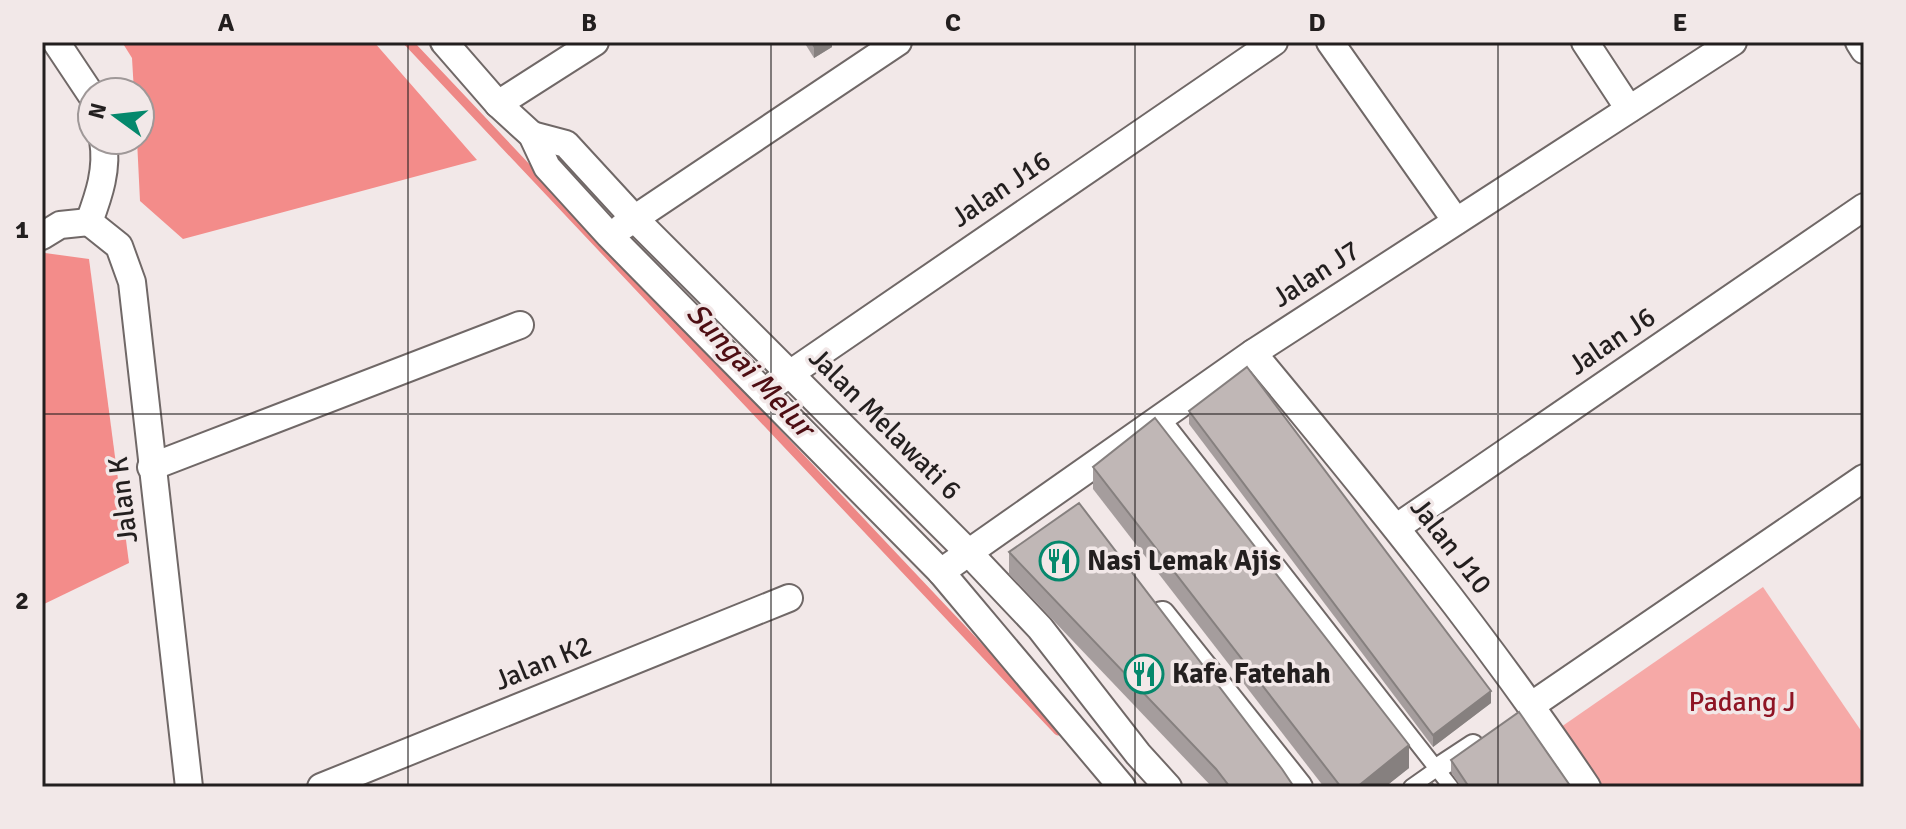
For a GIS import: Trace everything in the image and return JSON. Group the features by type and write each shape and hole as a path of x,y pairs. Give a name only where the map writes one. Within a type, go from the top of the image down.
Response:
{"street":[{"path":"56,42 79,76"},
{"name":"Jalan Melawati 6","path":"444,42 498,104 532,135 547,167 609,235 941,572 1111,783"},
{"path":"498,104 595,42"},
{"path":"609,235 898,42"},
{"name":"Jalan J16","path":"766,392 788,373 1274,42"},
{"path":"1330,42 1456,221"},
{"path":"1585,42 1629,109"},
{"name":"Jalan J7","path":"941,572 1253,353 1733,42"},
{"path":"1859,42 1864,50"},
{"name":"Jalan Melawati 6","path":"532,135 566,144 635,219 968,552 1040,628 1138,754 1168,787"},
{"path":"42,236 60,225 89,222 101,192 105,156"},
{"name":"Jalan J6","path":"1397,527 1864,207"},
{"name":"Jalan K","path":"89,222 111,237 126,259 189,787"},
{"path":"151,467 520,325"},
{"name":"Jalan J10","path":"1253,353 1397,527 1532,705 1587,787"},
{"path":"1509,721 1864,478"},
{"path":"1055,491 1075,514"},
{"path":"1145,596 1205,666 1299,787"},
{"name":"Jalan K2","path":"321,787 789,598"},
{"path":"1438,768 1485,737"},
{"path":"1111,783 1138,754"}],"lane":[{"path":"1161,416 1451,787"},
{"path":"1411,787 1438,768"}],"green space":[{"name":"Padang J","path":"1763,587 1864,735 1864,787 1602,787 1561,727"}],"shaded area":[{"path":"122,42 374,42 477,160 183,239 140,201 138,156 156,156 156,76 133,76 132,58"},
{"path":"45,253 89,259 129,563 42,605 42,256"}],"building":[{"path":"1247,367 1491,691 1433,735 1189,411"},
{"path":"1155,418 1409,745 1357,787 1341,787 1093,467"},
{"path":"1079,503 1294,787 1230,787 1009,552"},
{"path":"1519,712 1571,787 1469,787 1451,760"}],"waterway":[{"name":"Sungai Melur","path":"408,42 1058,731"}],"place":[{"name":"Nasi Lemak Ajis","path":"1059,561"},
{"name":"Kafe Fatehah","path":"1144,674"}]}
